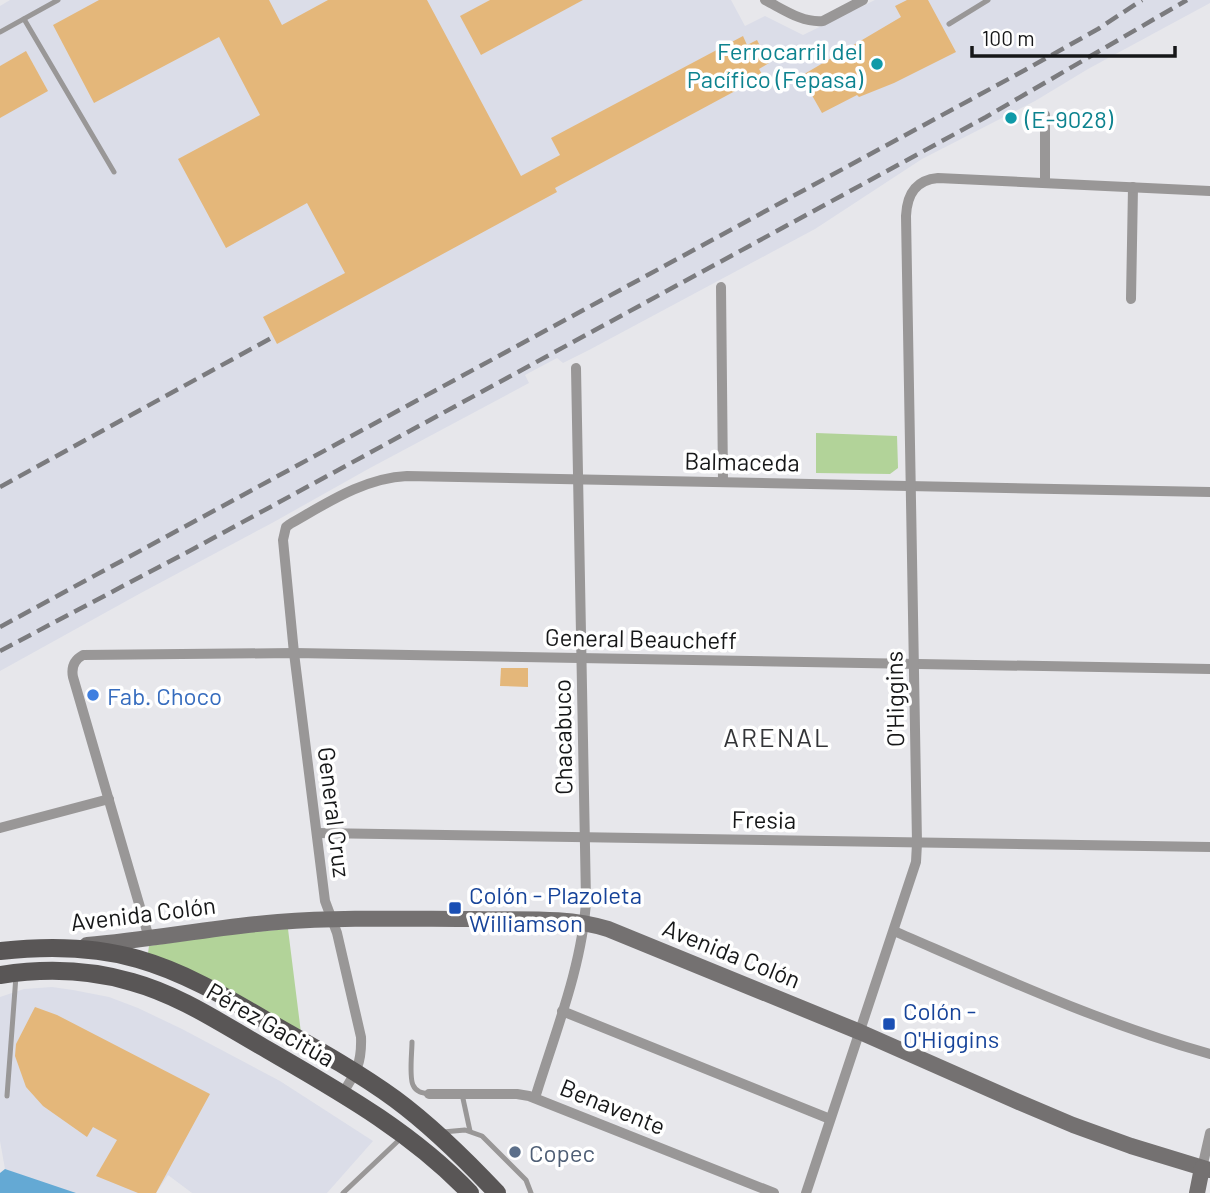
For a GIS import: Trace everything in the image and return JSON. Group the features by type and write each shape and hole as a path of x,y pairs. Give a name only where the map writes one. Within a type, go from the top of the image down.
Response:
{"main road":[{"name":"Avenida Colón","path":"0,951 57,948 254,924 331,919 552,920 585,923 608,929 860,1032 1073,1125 1206,1169"},
{"name":"Pérez Gacitúa","path":"57,948 122,955 171,970 223,995 356,1073 396,1100 462,1156 497,1193"},
{"name":"Pérez Gacitúa","path":"8,974 51,970 113,977 151,988 196,1009 412,1136 470,1193"},
{"path":"1197,1193 1206,1169"}],"street":[{"path":"765,0 803,19 818,22 863,0"},
{"path":"1045,115 1045,183 1210,191"},
{"name":"O'Higgins","path":"806,1193 916,862 906,216 909,198 914,188 923,181 938,178 1045,183"},
{"path":"1131,299 1133,187"},
{"path":"721,287 723,481"},
{"name":"Chacabuco","path":"535,1098 585,923 576,368"},
{"name":"Balmaceda","path":"286,527 351,490 398,476 1210,492"},
{"name":"General Cruz","path":"286,527 283,540 325,901 337,933 360,1037 361,1054 356,1073 342,1094"},
{"name":"General Beaucheff","path":"109,799 72,672 75,661 89,654 295,653 1210,669"},
{"path":"0,828 109,799 149,938"},
{"name":"Fresia","path":"317,833 1210,847"},
{"path":"894,931 1072,1008 1210,1054"},
{"path":"562,1011 830,1119"},
{"name":"Benavente","path":"429,1094 517,1094 535,1098 774,1193"},
{"path":"1206,1169 1210,1133"}],"lane":[{"path":"0,32 58,0"},
{"path":"949,24 988,0"},
{"path":"24,19 114,172"},
{"path":"7,1096 8,974"},
{"path":"412,1042 412,1081 416,1089 429,1094"},
{"path":"462,1094 470,1131"},
{"path":"432,1133 470,1131 487,1140 526,1180 531,1193"},
{"path":"343,1193 398,1141 412,1136"}],"shaded area":[{"path":"10,0 731,0 745,26 765,16 803,35 875,0 1210,0 1210,3 1035,101 922,159 815,229 589,350 563,363 557,358 525,375 529,383 0,671 0,6"},
{"path":"52,987 109,997 182,1029 280,1081 373,1141 327,1193 192,1193 168,1175 156,1193 70,1193 5,1169 0,1141 0,997 24,989"}],"green space":[{"path":"816,433 897,436 898,468 890,474 816,473"},
{"path":"288,929 301,1033 148,953 149,946"}],"water":[{"path":"5,1169 76,1193 0,1193 0,1173"}],"building":[{"path":"99,0 269,0 282,25 328,0 427,0 521,176 560,155 551,138 743,36 747,45 757,40 769,63 759,69 763,76 555,188 557,192 277,344 263,317 345,273 307,203 226,248 178,159 260,115 219,37 94,103 53,25"},
{"path":"490,0 583,0 481,55 460,16"},
{"name":"Ferrocarril del Pacífico (Fepasa)","path":"907,0 928,0 956,52 894,83 859,97 857,95 822,113 801,76 901,17 895,6"},
{"path":"26,51 48,91 0,118 0,66"},
{"path":"501,668 528,668 528,687 500,686"},
{"path":"35,1007 57,1015 210,1094 156,1193 138,1193 96,1176 117,1140 93,1127 87,1137 43,1106 26,1087 15,1056 16,1044"}],"railway":[{"path":"0,627 1025,70 1098,29 1142,0"},
{"path":"0,651 195,548 986,117 1187,0"},
{"path":"0,487 273,337"}],"place":[{"name":"Ferrocarril del Pacífico (Fepasa)","path":"877,64"},
{"name":"(E-9028)","path":"1011,118"},
{"name":"Fab. Choco","path":"93,695"},
{"name":"Colón - Plazoleta Williamson","path":"455,908"},
{"name":"Colón - O'Higgins","path":"889,1024"},
{"name":"Copec","path":"515,1152"}],"district":[{"name":"ARENAL","path":"777,736"}]}
